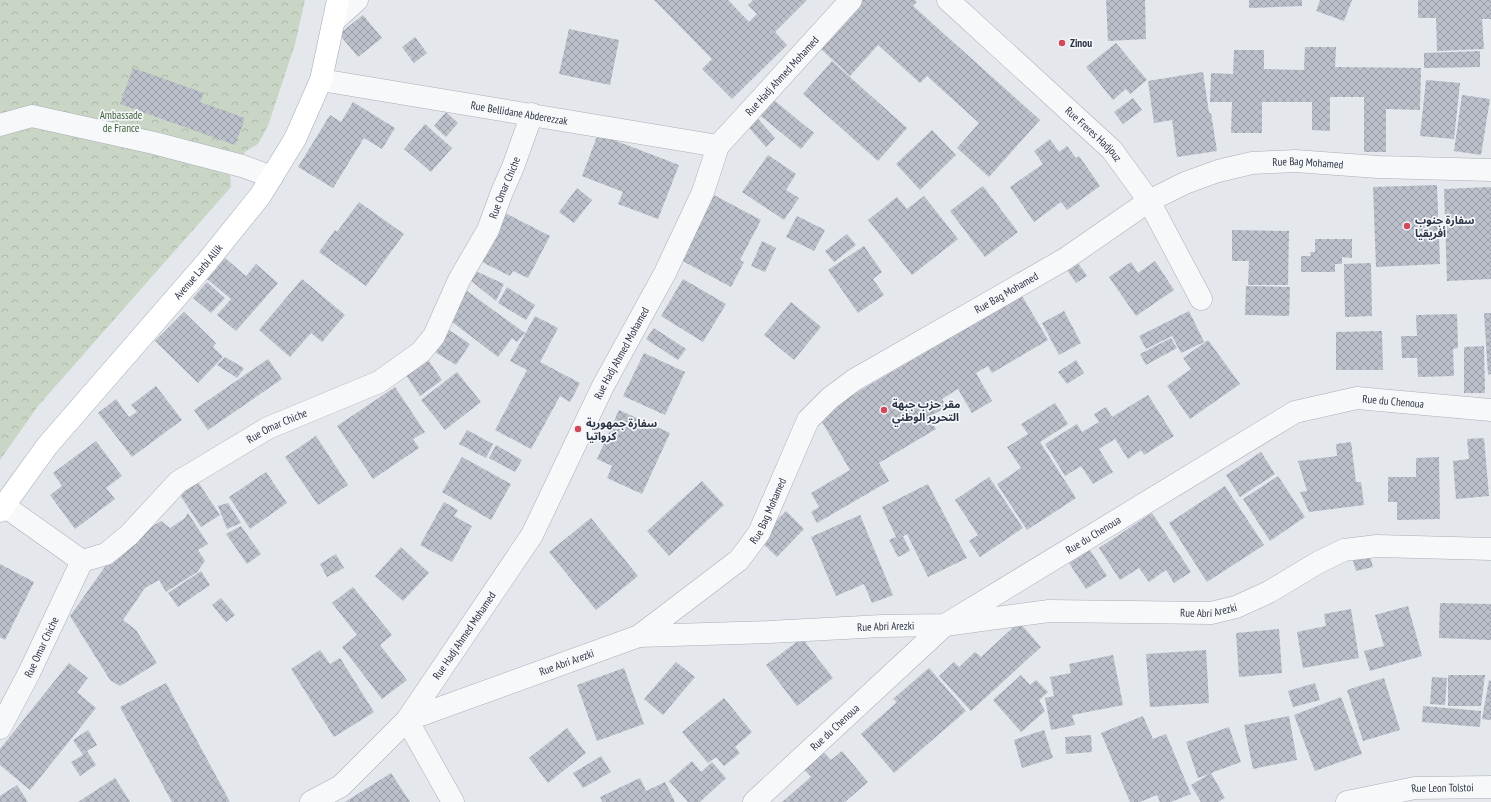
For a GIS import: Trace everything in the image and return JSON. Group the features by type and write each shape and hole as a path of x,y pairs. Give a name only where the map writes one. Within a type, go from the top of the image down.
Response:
{"main road":[{"name":"Avenue Larbi Allik","path":"2,508 47,446 206,262 260,196 295,139 321,80 338,0"}],"street":[{"path":"334,21 357,0"},
{"name":"Rue Hadj Ahmed Mohamed","path":"407,720 532,535 603,386 665,273 703,192 718,146 851,0"},
{"name":"Rue Freres Hadjouz","path":"948,0 1112,150 1150,201 1201,299"},
{"name":"Rue Bellidane Abderezzak","path":"321,80 718,146"},
{"name":"Rue Omar Chiche","path":"0,728 29,673 82,561 106,554 129,535 178,482 268,428 379,382 421,352 434,336 459,280 488,230 532,114"},
{"path":"0,125 32,116 154,143 242,166 272,177"},
{"name":"Rue Bag Mohamed","path":"639,636 739,560 759,533 808,420 830,398 854,380 1065,259 1150,201 1185,183 1218,170 1252,163 1295,161 1378,167 1491,170"},
{"name":"Rue du Chenoua","path":"754,802 946,625 1295,412 1357,398 1491,410"},
{"path":"2,508 82,561"},
{"name":"Rue Abri Arezki","path":"310,802 342,786 407,720 639,636 769,632 882,626 946,625 1050,612 1211,613 1236,608 1269,592 1319,562 1344,550 1376,546 1491,549"},
{"path":"407,720 453,802"},
{"name":"Rue Leon Tolstoi","path":"1347,802 1491,787"}],"green space":[{"name":"Ambassade de France","path":"0,0 305,0 295,44 268,126 258,144 246,151 230,174 231,187 38,406 0,460"}],"building":[{"path":"654,0 728,0 749,22 757,14 748,5 753,0 807,0 775,32 787,45 732,99 702,69 712,59"},
{"path":"863,0 915,0 917,2 913,6 1040,120 989,177 957,148 979,123 927,76 920,83 878,45 850,76 820,48"},
{"path":"1106,0 1145,0 1146,39 1108,41"},
{"path":"1249,0 1302,0 1302,6 1249,8"},
{"path":"1320,0 1352,0 1344,21 1316,11"},
{"path":"1418,0 1491,0 1491,19 1482,19 1484,49 1437,51 1436,18 1418,18"},
{"path":"363,15 382,38 358,57 339,34"},
{"path":"569,29 619,40 610,85 559,74"},
{"path":"415,37 427,53 414,63 402,47"},
{"path":"1116,43 1147,80 1130,94 1126,89 1113,100 1086,67"},
{"path":"1305,47 1336,47 1335,67 1421,68 1420,110 1386,109 1386,152 1364,152 1364,97 1330,97 1330,131 1312,130 1312,102 1262,102 1262,133 1231,133 1232,102 1210,102 1211,73 1233,74 1234,50 1264,50 1264,69 1304,70"},
{"path":"1480,51 1480,67 1424,68 1424,53"},
{"path":"832,61 907,128 878,161 803,94"},
{"path":"133,68 204,93 200,102 245,118 235,145 120,104"},
{"path":"1203,72 1209,113 1211,113 1217,151 1177,157 1172,120 1154,123 1148,81"},
{"path":"1426,80 1460,83 1454,139 1420,136"},
{"path":"1462,95 1490,99 1481,155 1454,151"},
{"path":"770,97 814,133 801,149 757,113"},
{"path":"1133,98 1142,110 1123,124 1114,112"},
{"path":"353,102 395,128 382,149 364,138 333,188 298,167 330,115 341,122"},
{"path":"446,112 458,123 446,137 434,126"},
{"path":"754,114 775,138 766,147 744,122"},
{"path":"425,124 452,148 431,172 404,149"},
{"path":"932,130 956,155 920,190 896,164"},
{"path":"598,134 679,165 658,219 618,204 623,192 582,176"},
{"path":"1050,139 1059,152 1067,146 1076,158 1079,156 1100,186 1067,210 1061,202 1034,222 1010,187 1043,164 1034,151"},
{"path":"768,155 796,174 786,190 799,198 784,220 742,192"},
{"name":"سفارة جنوب أفريقيا","path":"1437,185 1440,264 1376,267 1373,187"},
{"path":"983,186 1018,232 985,257 950,211"},
{"path":"1491,187 1491,279 1447,281 1444,189"},
{"path":"577,188 592,200 574,223 559,212"},
{"path":"712,194 761,220 740,260 744,262 731,287 677,258"},
{"path":"924,196 958,239 912,275 868,220 897,197 907,209"},
{"path":"359,202 404,234 366,286 319,252 335,230 337,232"},
{"path":"501,211 550,236 528,278 513,271 510,276 476,259"},
{"path":"797,216 825,230 814,251 786,237"},
{"path":"1232,230 1289,231 1288,285 1248,285 1249,261 1232,261"},
{"path":"847,234 856,245 834,262 825,251"},
{"path":"1315,239 1352,239 1352,258 1342,257 1342,264 1335,264 1335,272 1301,272 1301,256 1311,256 1310,252 1315,252"},
{"path":"762,241 776,248 765,272 751,266"},
{"path":"864,246 882,272 873,279 884,295 858,313 828,270"},
{"path":"225,258 246,276 256,264 278,283 236,331 217,315 231,299 207,279"},
{"path":"1155,261 1174,290 1136,316 1109,277 1131,262 1138,273"},
{"path":"1078,263 1087,276 1076,283 1067,270"},
{"path":"1371,263 1372,316 1345,317 1344,264"},
{"path":"469,268 504,284 496,301 466,277"},
{"path":"302,279 345,315 322,342 311,333 290,357 259,330"},
{"path":"683,279 726,304 703,342 661,316"},
{"path":"207,282 225,298 211,313 193,298"},
{"path":"1246,286 1290,287 1289,316 1245,315"},
{"path":"507,287 535,305 526,320 498,303"},
{"path":"467,291 525,333 517,342 512,338 498,357 447,318"},
{"name":"مقر حزب جبهة التحرير الوطني","path":"1022,296 1048,340 992,373 988,366 976,373 992,401 972,413 958,389 942,399 947,407 929,417 936,429 879,463 889,481 817,523 811,512 819,507 811,493 850,470 818,415"},
{"path":"791,302 821,327 794,360 764,335"},
{"path":"1064,311 1081,343 1059,355 1042,323"},
{"path":"1189,311 1204,342 1181,353 1172,336 1146,349 1139,336"},
{"path":"184,312 216,343 213,347 223,357 198,383 155,341"},
{"path":"1484,313 1491,313 1491,374 1488,375"},
{"path":"1457,314 1458,348 1453,349 1454,376 1418,377 1417,358 1402,358 1401,336 1417,336 1416,315"},
{"path":"535,316 558,328 540,362 580,383 570,402 560,396 531,449 495,430 527,370 510,361"},
{"path":"446,328 470,344 456,365 432,350"},
{"path":"654,328 686,349 678,360 646,339"},
{"path":"1382,331 1383,370 1336,370 1336,332"},
{"path":"1171,338 1177,348 1146,365 1140,354"},
{"path":"1208,340 1240,384 1190,419 1167,386 1191,369 1183,358"},
{"path":"1484,346 1485,393 1464,393 1464,347"},
{"path":"644,353 685,372 665,415 623,396"},
{"path":"225,357 244,368 237,378 217,365"},
{"path":"426,357 442,380 420,396 404,372"},
{"path":"268,359 282,379 208,430 194,410"},
{"path":"1076,360 1084,373 1067,384 1058,372"},
{"path":"457,372 481,402 445,430 421,400"},
{"path":"156,386 182,420 132,457 98,413 116,399 129,417 137,412 131,405"},
{"path":"395,387 425,432 413,439 419,448 373,479 337,426"},
{"path":"1148,395 1174,436 1144,455 1141,450 1128,459 1115,439 1099,449 1113,472 1093,484 1081,466 1065,476 1045,444 1077,424 1082,432 1099,422 1094,414 1106,407 1112,417"},
{"path":"1055,403 1068,424 1040,442 1076,498 1027,530 997,484 1021,468 1007,447 1028,434 1021,424"},
{"path":"619,410 670,433 642,494 607,478 612,466 597,459"},
{"path":"467,430 493,444 486,458 459,444"},
{"path":"316,436 348,485 318,505 285,457"},
{"path":"1484,438 1489,496 1456,499 1453,461 1469,459 1467,439"},
{"path":"96,441 122,476 106,488 115,499 75,529 50,495 62,486 53,473"},
{"path":"1351,442 1356,482 1361,482 1364,505 1309,512 1300,492 1307,491 1298,461 1337,456 1336,444"},
{"path":"496,445 522,460 515,472 489,458"},
{"path":"1261,452 1275,474 1240,497 1226,475"},
{"path":"462,457 511,484 491,520 442,492"},
{"path":"1439,457 1440,519 1397,520 1397,502 1388,502 1388,477 1416,477 1416,458"},
{"path":"266,472 287,503 250,529 229,497"},
{"path":"1278,476 1305,517 1270,541 1243,499"},
{"path":"989,477 1023,528 980,557 969,541 978,535 955,500"},
{"path":"196,479 220,515 201,527 178,492"},
{"path":"702,481 724,505 669,556 647,531"},
{"path":"928,484 967,558 928,577 907,534 903,536 910,551 898,557 889,540 896,537 882,507"},
{"path":"1225,486 1264,545 1207,582 1169,523"},
{"path":"444,502 458,510 454,516 472,526 452,562 420,545"},
{"path":"228,503 241,523 227,529 218,506"},
{"path":"786,511 804,529 777,557 758,539"},
{"path":"188,513 208,544 198,550 205,561 197,572 166,592 159,580 145,588 123,620 136,630 157,663 120,686 110,680 70,616 119,547 161,521 170,528 184,519"},
{"path":"1152,513 1191,572 1174,583 1166,570 1149,582 1139,568 1120,580 1099,548"},
{"path":"860,515 893,595 872,603 864,584 836,596 811,537"},
{"path":"591,518 638,576 596,610 549,552"},
{"path":"241,526 261,554 247,564 226,534"},
{"path":"401,547 429,573 403,601 375,576"},
{"path":"1090,550 1107,576 1086,589 1069,563"},
{"path":"1369,553 1373,567 1356,571 1352,557"},
{"path":"336,554 344,568 327,577 320,564"},
{"path":"0,564 34,582 5,640 0,637"},
{"path":"201,571 210,585 178,607 168,593"},
{"path":"353,587 392,635 380,645 407,680 382,699 342,647 357,635 332,603"},
{"path":"221,598 235,615 226,622 212,605"},
{"path":"1440,603 1491,604 1491,640 1439,638"},
{"path":"1408,606 1422,656 1370,671 1364,651 1384,646 1375,615"},
{"path":"1351,609 1359,658 1303,668 1297,632 1326,626 1324,614"},
{"path":"1019,622 1041,647 971,711 939,676 954,662 959,667 975,652 981,657"},
{"path":"1279,629 1282,673 1239,677 1236,633"},
{"path":"802,638 833,678 797,706 766,665"},
{"path":"320,650 330,664 340,658 374,712 334,737 291,669"},
{"path":"1206,650 1209,703 1150,707 1146,654"},
{"path":"1113,655 1123,705 1072,715 1075,725 1051,730 1045,698 1054,696 1050,677 1071,673 1069,664"},
{"path":"676,662 695,677 663,715 644,699"},
{"path":"69,663 88,678 77,692 96,708 30,790 0,765 0,749"},
{"path":"624,668 644,724 597,741 577,685"},
{"path":"929,668 966,711 894,773 861,734 897,702 893,699"},
{"path":"1021,675 1030,685 1036,680 1048,692 1039,700 1045,711 1021,732 993,700"},
{"path":"1448,675 1485,675 1481,706 1448,706"},
{"path":"1432,677 1447,678 1445,705 1430,704"},
{"path":"1384,678 1400,730 1363,741 1347,690"},
{"path":"1489,680 1491,681 1491,720 1482,719"},
{"path":"166,683 230,802 172,802 120,707"},
{"path":"1315,683 1320,700 1293,707 1288,691"},
{"path":"1341,697 1362,754 1315,771 1294,715"},
{"path":"724,698 752,732 735,747 740,753 724,766 716,757 708,763 682,732"},
{"path":"1423,706 1481,711 1480,727 1422,722"},
{"path":"1143,716 1153,739 1166,734 1191,794 1171,802 1160,802 1157,795 1140,802 1130,802 1101,733"},
{"path":"1289,716 1297,760 1253,769 1244,725"},
{"path":"1229,727 1241,762 1198,778 1186,742"},
{"path":"567,728 586,753 548,783 529,758"},
{"path":"88,730 97,745 87,751 96,765 80,776 71,762 83,755 73,740"},
{"path":"1044,730 1053,758 1022,768 1014,740"},
{"path":"1091,735 1092,752 1066,754 1065,737"},
{"path":"819,747 831,760 842,751 868,782 845,802 782,802 811,777 799,764"},
{"path":"601,756 611,772 583,788 573,773"},
{"path":"692,761 701,772 712,762 726,778 700,802 688,802 669,781"},
{"path":"391,773 410,802 345,802"},
{"path":"1211,773 1225,798 1218,802 1201,802 1191,785"},
{"path":"115,778 130,802 78,802"},
{"path":"640,778 646,791 665,782 675,802 602,802 600,797"},
{"path":"17,785 28,802 0,802 0,796"}],"place":[{"name":"Zinou","path":"1062,43"},
{"name":"سفارة جنوب أفريقيا","path":"1407,226"},
{"name":"مقر حزب جبهة التحرير الوطني","path":"884,410"},
{"name":"سفارة جمهورية كرواتيا","path":"578,429"}]}
